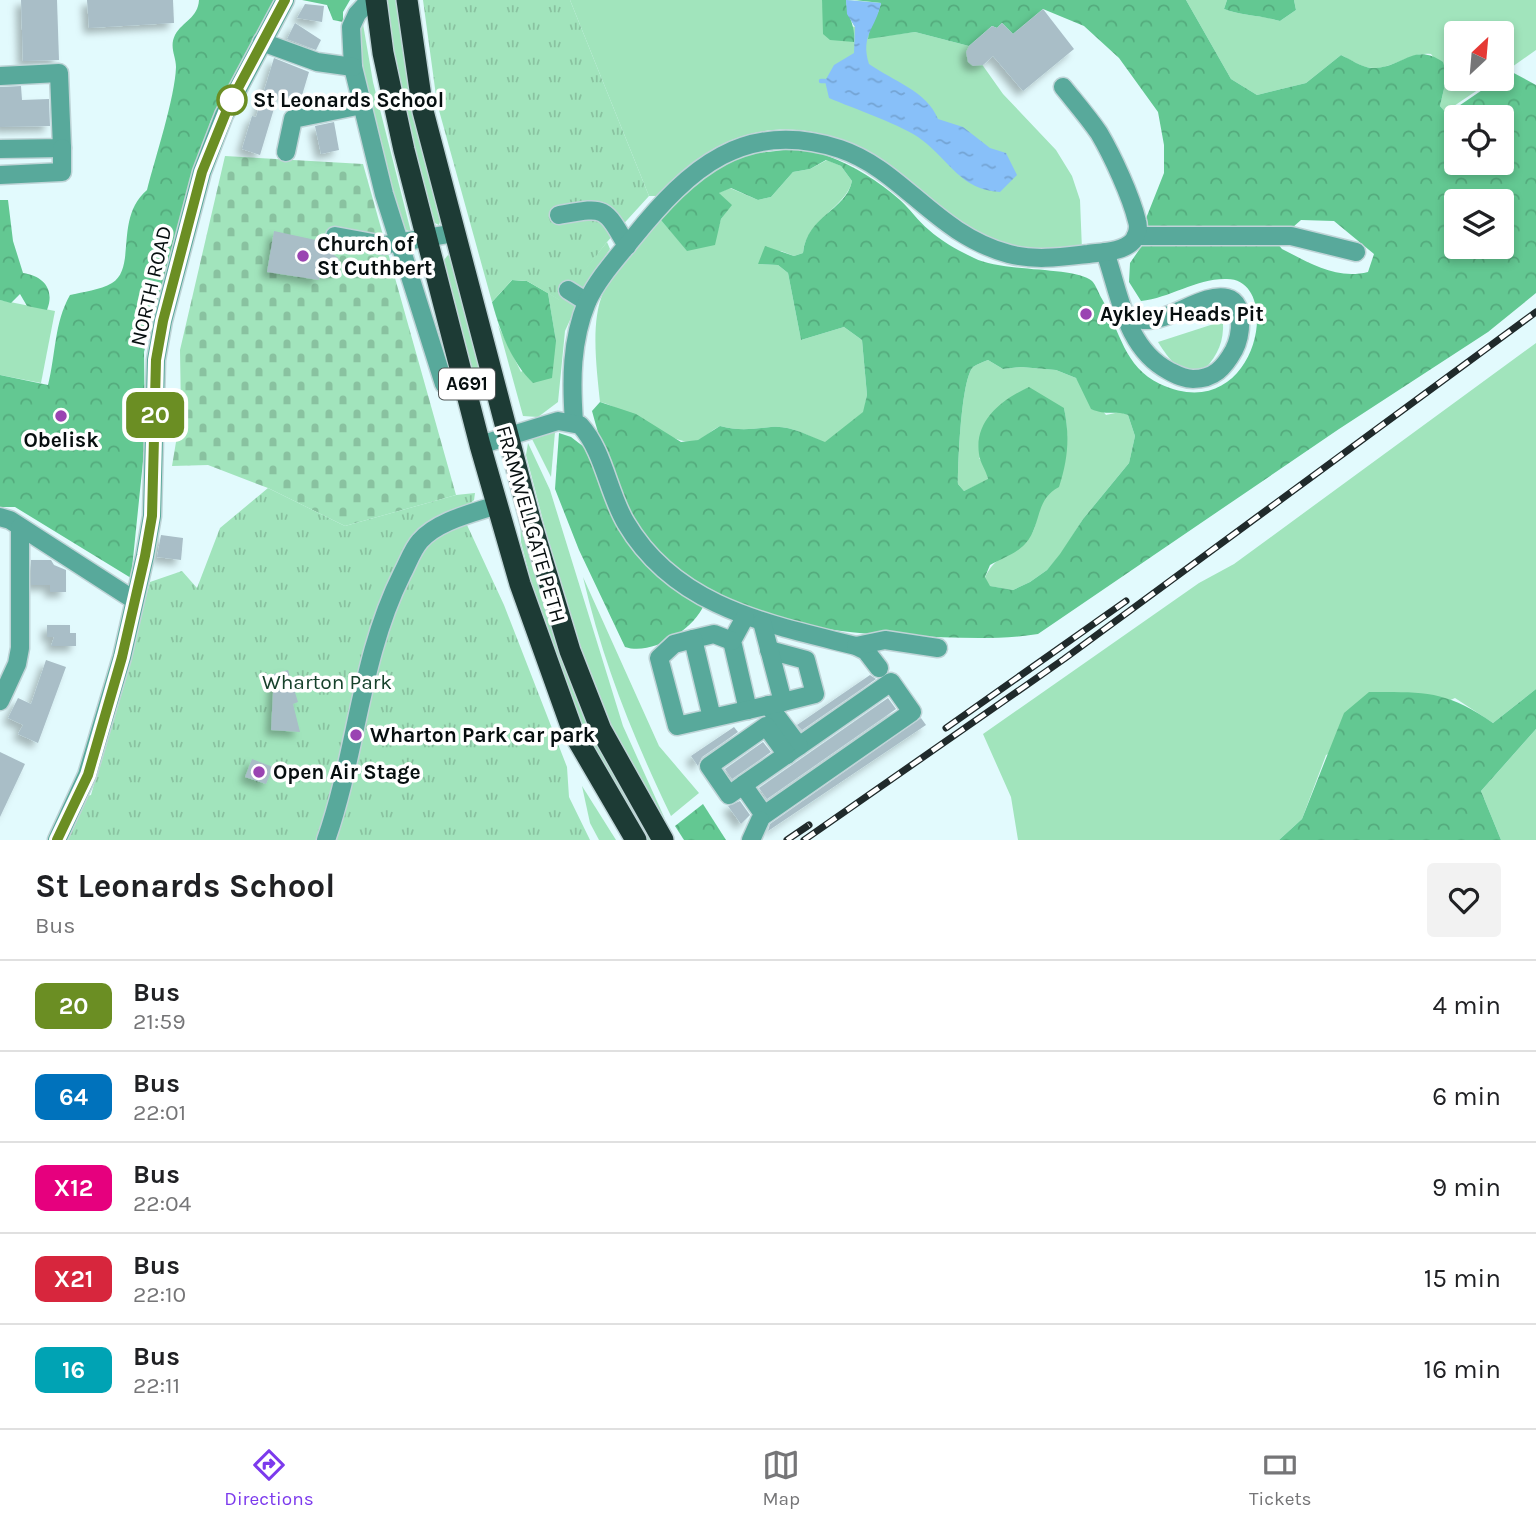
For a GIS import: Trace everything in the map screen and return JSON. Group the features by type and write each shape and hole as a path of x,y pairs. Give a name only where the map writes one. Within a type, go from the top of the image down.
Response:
{"highway":[{"name":"FRAMWELLGATE PETH","path":"376,0 393,101 480,445 520,584 573,732 636,840"},
{"name":"FRAMWELLGATE PETH","path":"407,0 423,111 530,519 588,701 615,757 663,840"}],"street":[{"name":"NORTH ROAD","path":"57,840 88,775 122,657 152,516 156,360 163,321 202,172 224,115 285,0"},
{"path":"370,0 357,13 351,27 353,66 400,244 444,384"},
{"path":"262,42 317,62 353,66"},
{"path":"0,76 59,73 62,148 62,172 0,175"},
{"path":"878,668 866,652 856,646 723,609 676,577 644,547 615,500 590,439 574,422 574,347 587,302 627,246 679,186 716,157 746,145 791,139 842,150 861,159 939,220 982,246 1013,255 1042,258 1105,252 1126,246 1136,236 1138,222 1105,143 1063,87"},
{"path":"286,152 293,119 362,106"},
{"path":"0,149 62,148"},
{"path":"559,215 601,211 609,215 627,246"},
{"path":"335,236 384,245 455,233"},
{"path":"1136,236 1291,236 1356,252"},
{"path":"1105,252 1124,314 1149,358 1186,379 1208,379 1226,365 1238,342 1241,320 1234,303 1227,298 1214,298 1146,320 1124,314"},
{"path":"568,290 587,302"},
{"path":"417,292 444,302"},
{"path":"480,445 558,421 574,422"},
{"path":"326,840 338,805 367,666 401,576 420,541 429,533 497,505"},
{"path":"0,517 134,600"},
{"path":"0,701 17,664 19,648 20,527"},
{"path":"732,641 753,619"},
{"path":"753,619 769,650 776,704 793,750"},
{"path":"732,641 713,634 674,644 659,657 677,726 815,694 806,660 769,650"},
{"path":"693,639 712,718"},
{"path":"856,646 885,640 938,648"},
{"path":"732,641 748,710"},
{"path":"743,785 764,815 912,712 891,682 793,750 743,785 729,795 709,766 766,726 793,750"},
{"path":"751,840 760,820"}],"green space":[{"path":"199,0 274,0 211,120 181,215 144,352 145,442 131,578 15,507 0,507 0,375 48,385 58,328 70,295 102,287 119,276 131,214 137,201 147,190 168,111 176,67 173,39 196,11"},
{"path":"302,0 350,0 343,12 343,22 333,20 327,5"},
{"path":"385,0 400,0 441,218 439,225 433,222 396,75"},
{"path":"423,0 570,0 649,196 607,242 561,301 527,281 512,280 492,302 437,103"},
{"path":"570,0 822,0 825,21 855,27 847,14 846,0 881,3 868,38 915,32 969,46 1003,94 1056,150 1072,176 1080,200 1082,250 1034,249 999,242 950,214 873,155 830,136 807,131 761,132 738,138 700,158 658,196 649,196"},
{"path":"822,0 846,0 854,42 830,40 823,34"},
{"path":"854,0 1186,0 1231,79 1257,95 1306,83 1341,55 1371,68 1391,65 1415,55 1433,56 1444,66 1444,89 1440,106 1444,111 1444,175 1514,175 1514,105 1460,105 1481,91 1514,91 1514,73 1536,85 1536,293 1488,332 1339,429 1038,634 972,638 832,630 795,623 725,599 693,580 664,557 640,529 617,487 592,411 600,402 636,414 681,442 698,440 720,426 739,429 785,428 825,442 863,412 867,395 862,340 844,327 801,340 788,273 778,265 758,264 765,246 794,256 803,253 812,230 842,200 852,181 841,166 826,160 810,169 793,172 771,197 758,200 731,188 719,193 732,205 721,219 715,245 687,251 660,219 709,172 730,156 799,148 813,150 874,180 900,200 934,234 974,258 1003,266 1083,276 1095,285 1124,347 1138,368 1160,384 1193,392 1220,387 1239,371 1252,348 1257,324 1255,302 1245,285 1227,279 1216,280 1141,301 1129,282 1130,263 1141,247 1143,226 1164,173 1164,145 1158,112 1119,58 1084,26 1043,9 1013,34 1002,23 997,28 992,26 969,46 915,32 868,39 881,3","holes":["1301,220 1334,221 1374,254 1368,272 1334,272 1282,249 1276,242","988,360 1003,369 1021,367 1056,370 1076,378 1091,409 1128,415 1135,436 1129,463 1083,519 1060,554 1047,570 1013,590 990,586 985,577 990,565 1025,544 1046,499 1059,487 1067,447 1066,418 1064,408 1029,387 1000,405 986,421 979,442 979,454 988,479 964,491 958,484 958,473 966,388 973,367"]},
{"path":"1186,0 1227,0 1224,9 1280,21 1296,10 1294,0 1536,0 1536,50 1514,66 1514,21 1444,21 1444,72 1431,54 1374,68 1363,66 1341,55 1306,83 1257,95 1231,79"},
{"path":"1227,0 1294,0 1296,10 1280,21 1224,9"},
{"path":"359,24 363,24 373,82 411,232 402,228 373,123 360,62"},
{"path":"1444,89 1444,91 1476,91 1455,105 1444,105 1444,111 1440,106"},
{"path":"225,156 363,164 456,495 345,526 268,488 208,465 172,466 181,412 180,350"},
{"path":"827,160 841,166 852,181 848,190 811,231 803,253 794,256 781,251 758,264 778,265 788,273 801,340 844,327 862,340 867,395 864,412 825,443 785,428 739,429 720,426 699,440 687,442 600,402 596,347 599,305 614,273 660,219 687,250 717,233 721,219 731,205 718,193 730,188 758,200 771,197 793,172 810,169"},
{"path":"0,200 8,200 13,241 23,273 37,277 46,285 50,296 47,310 27,306 20,294 11,303 0,300"},
{"path":"607,242 610,249 586,285 565,331 558,402 538,417 523,416 498,325 521,372 556,341 548,293 560,300"},
{"path":"448,255 451,256 485,374 474,376 444,260"},
{"path":"512,280 527,281 548,293 556,341 552,378 533,383 518,366 503,335 492,302"},
{"path":"0,300 55,311 41,383 0,375"},
{"path":"1223,321 1219,347 1205,369 1182,368 1167,356 1158,342"},
{"path":"1536,343 1536,689 1493,723 1455,698 1326,755 1302,819 1279,840 1018,840 1011,797 983,734 1199,583 1234,564"},
{"path":"988,360 1003,369 1021,367 1056,370 1076,378 1106,415 1120,412 1128,415 1135,436 1129,463 1083,519 1061,554 1047,570 1013,590 989,586 985,578 1000,558 1020,545 1034,530 1040,506 1066,450 1067,425 1064,408 979,458 986,466 988,480 964,491 958,484 958,473 966,388 973,367"},
{"path":"555,432 551,477 532,439 543,433"},
{"path":"559,433 571,437 584,447 614,514 704,605 691,623 670,639 647,648 625,647 579,550 555,489"},
{"path":"528,443 550,490 623,726 665,819 625,756 592,684 556,570 526,455"},
{"name":"Wharton Park","path":"268,488 345,526 456,495 475,493 474,500 461,512 504,605 567,767 569,797 590,840 67,840 87,796 91,795 150,582 182,571 197,588 220,528"},
{"path":"520,516 654,840 645,840 596,759 575,714 537,605 521,542"},
{"path":"583,577 659,746 699,793 671,816 620,699"},
{"path":"1536,689 1536,729 1481,791 1501,840 1279,840 1302,819 1344,713 1369,692 1434,695 1462,704 1493,723"},
{"path":"1536,729 1536,840 1501,840 1481,791"},
{"path":"582,786 616,840 599,840 590,823"},
{"path":"703,804 726,840 684,840 675,826"}],"water":[{"path":"846,0 881,3 866,46 869,64 918,94 933,109 938,119 963,127 990,148 1006,153 1017,175 1000,192 975,186 914,135 829,98 825,81 834,65 854,53 855,27 847,14"}],"building":[{"path":"21,0 57,0 59,60 23,61"},
{"path":"87,0 173,0 174,23 89,28"},
{"path":"305,4 324,6 322,22 297,18"},
{"path":"1043,9 1074,49 1023,91 993,56 983,65 973,66 968,62 966,52 969,46 992,26 997,28 1002,23 1013,34"},
{"path":"295,23 321,40 316,50 287,39"},
{"path":"274,58 309,72 300,102 279,92 260,155 242,149 252,116 256,117"},
{"path":"21,86 22,100 49,99 50,126 0,127 0,87"},
{"path":"334,122 339,150 321,154 315,126"},
{"name":"Church of St Cuthbert","path":"274,231 325,242 326,249 338,258 341,265 332,273 320,272 319,280 267,272"},
{"path":"161,535 183,538 181,560 157,557"},
{"path":"31,560 51,560 54,565 66,570 66,592 50,592 50,585 31,585"},
{"path":"47,625 70,625 70,633 76,633 76,646 51,646 54,637 47,637"},
{"path":"46,660 66,667 38,743 18,734 23,725 8,718 18,698 31,704"},
{"path":"288,670 298,702 293,704 300,732 271,730 274,674"},
{"path":"870,675 876,679 802,730 797,725"},
{"path":"888,698 896,709 767,799 759,788"},
{"path":"921,718 926,725 768,831 770,824"},
{"path":"734,727 738,732 702,757 698,766 691,756"},
{"path":"763,742 771,752 732,779 725,769"},
{"path":"0,752 25,764 0,817"},
{"name":"Open Air Stage","path":"252,759 273,767 266,784 245,777"},
{"path":"740,801 750,815 741,824 728,806"}],"railway":[{"path":"804,840 1064,659 1536,312"},
{"path":"946,728 1126,601"},
{"path":"787,840 809,825"}],"bus line":[{"name":"20","path":"57,840 88,775 122,657 145,556 152,516 156,360 163,321 202,172 224,115 285,0"}],"place":[{"name":"St Leonards School","path":"232,100"},
{"name":"Church of St Cuthbert","path":"303,256"},
{"name":"Aykley Heads Pit","path":"1086,314"},
{"name":"Obelisk","path":"61,416"},
{"name":"Wharton Park car park","path":"356,735"},
{"name":"Open Air Stage","path":"259,772"}]}
